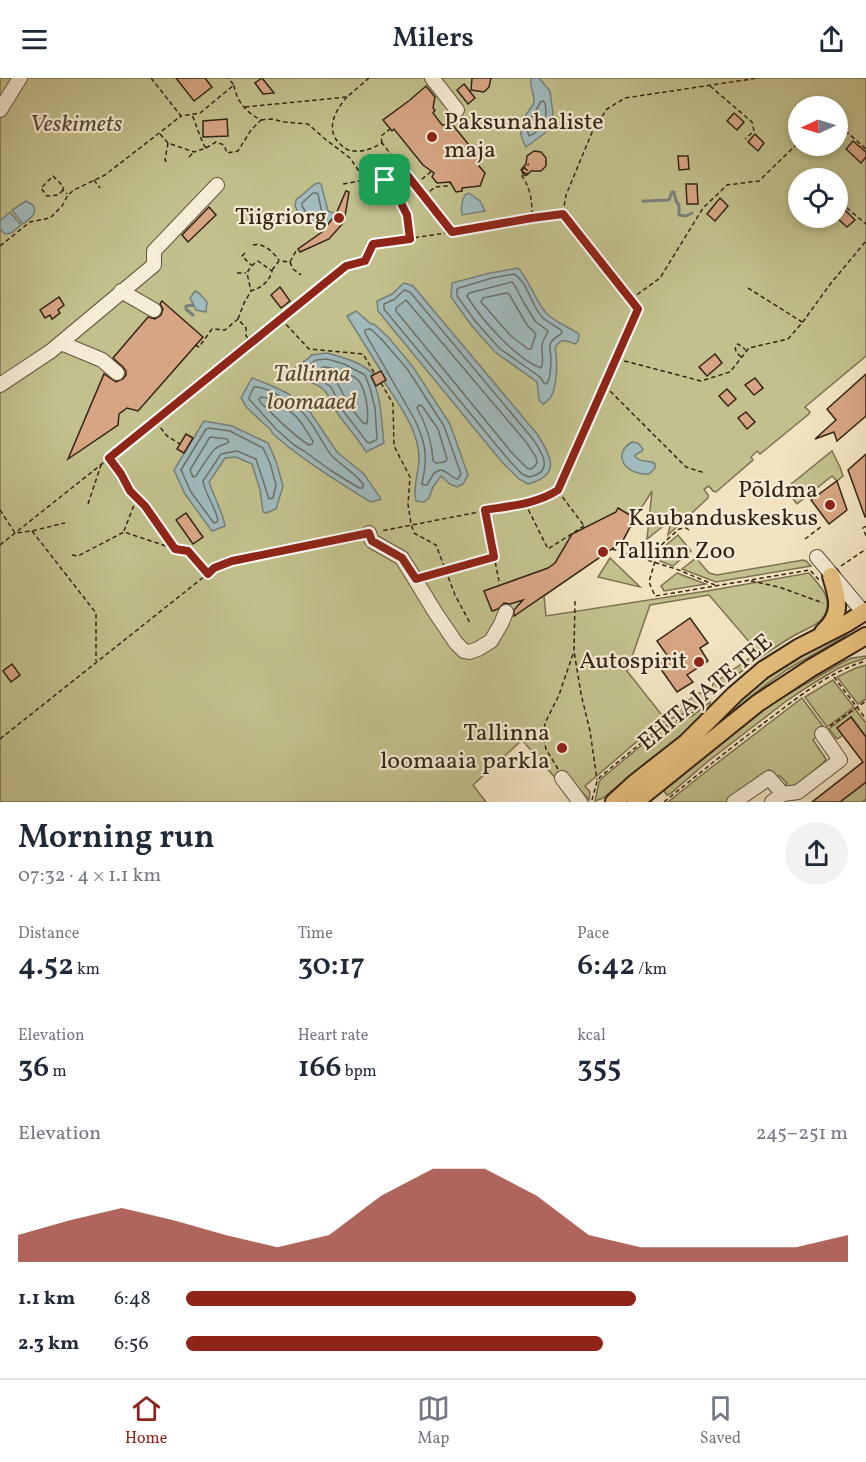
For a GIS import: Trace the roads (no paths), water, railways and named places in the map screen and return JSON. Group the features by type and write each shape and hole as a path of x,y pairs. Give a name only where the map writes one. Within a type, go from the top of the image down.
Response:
{"main road":[{"path":"815,638 830,626 837,611 836,571"},
{"path":"811,668 832,648 853,635 865,613"},
{"name":"EHITAJATE TEE","path":"614,802 687,742 749,681 815,638 865,613"},
{"name":"EHITAJATE TEE","path":"635,802 758,703 811,668 866,636"},
{"path":"811,668 866,651"}],"street":[{"path":"0,110 20,78"},
{"path":"432,78 457,111"},
{"path":"0,385 61,343 154,265 154,251 217,185"},
{"path":"121,291 154,310"},
{"path":"61,343 102,360 117,373"},
{"path":"369,533 372,541 402,558 456,643 464,651 478,649 490,641 506,612"},
{"path":"813,563 836,571 865,613"},
{"path":"734,802 769,778 777,798 798,792 840,760 824,731"},
{"path":"562,778 581,800"},
{"path":"603,802 616,792 636,782"}],"water":[{"path":"531,78 539,78 550,91 553,114 545,133 526,147 521,135 521,127 523,119 534,102"},
{"path":"319,183 328,211 336,214 322,232 302,219 295,206 296,200"},
{"path":"469,193 480,201 485,211 462,215 463,200"},
{"path":"26,201 33,205 35,211 23,224 12,210"},
{"path":"10,212 21,225 11,233 5,234 0,229 0,221"},
{"path":"518,268 546,313 579,334 575,344 564,341 555,348 557,366 555,386 551,397 543,404 539,400 537,382 495,352 451,297 452,283"},
{"path":"404,283 413,286 537,434 546,450 550,464 546,475 539,480 528,484 519,479 502,462 378,311 377,301 392,294"},
{"path":"195,291 207,302 206,312 196,310 190,298"},
{"path":"356,311 389,338 413,367 450,424 468,475 463,484 457,487 441,476 429,498 424,502 416,501 419,459 416,438 407,418 384,381 386,380 381,371 347,316"},
{"path":"327,353 359,364 374,375 371,377 379,401 384,443 366,452 338,414 325,391 299,377 292,370 311,355"},
{"path":"252,378 287,393 308,409 337,452 364,474 381,499 372,502 367,500 306,460 272,433 247,408 241,398"},
{"path":"204,421 232,426 268,443 283,486 276,509 263,512 260,490 252,464 236,457 225,458 209,482 225,526 212,531 185,494 174,470"},
{"path":"632,442 638,443 643,449 635,457 655,464 655,468 649,474 634,472 624,464 622,453"}],"waterway":[{"path":"643,201 669,200 674,192 679,205 679,215 686,216 692,213"},
{"path":"193,305 186,306 186,309 193,315"}],"place":[{"name":"Paksunahaliste maja","path":"432,137"},
{"name":"Tiigriorg","path":"339,218"},
{"name":"Põldma Kaubanduskeskus","path":"830,505"},
{"name":"Tallinn Zoo","path":"603,552"},
{"name":"Autospirit","path":"699,662"},
{"name":"Tallinna loomaaia parkla","path":"562,748"}],"park label":[{"name":"Veskimets","path":"76,125"},
{"name":"Tallinna loomaaed","path":"312,389"}]}
